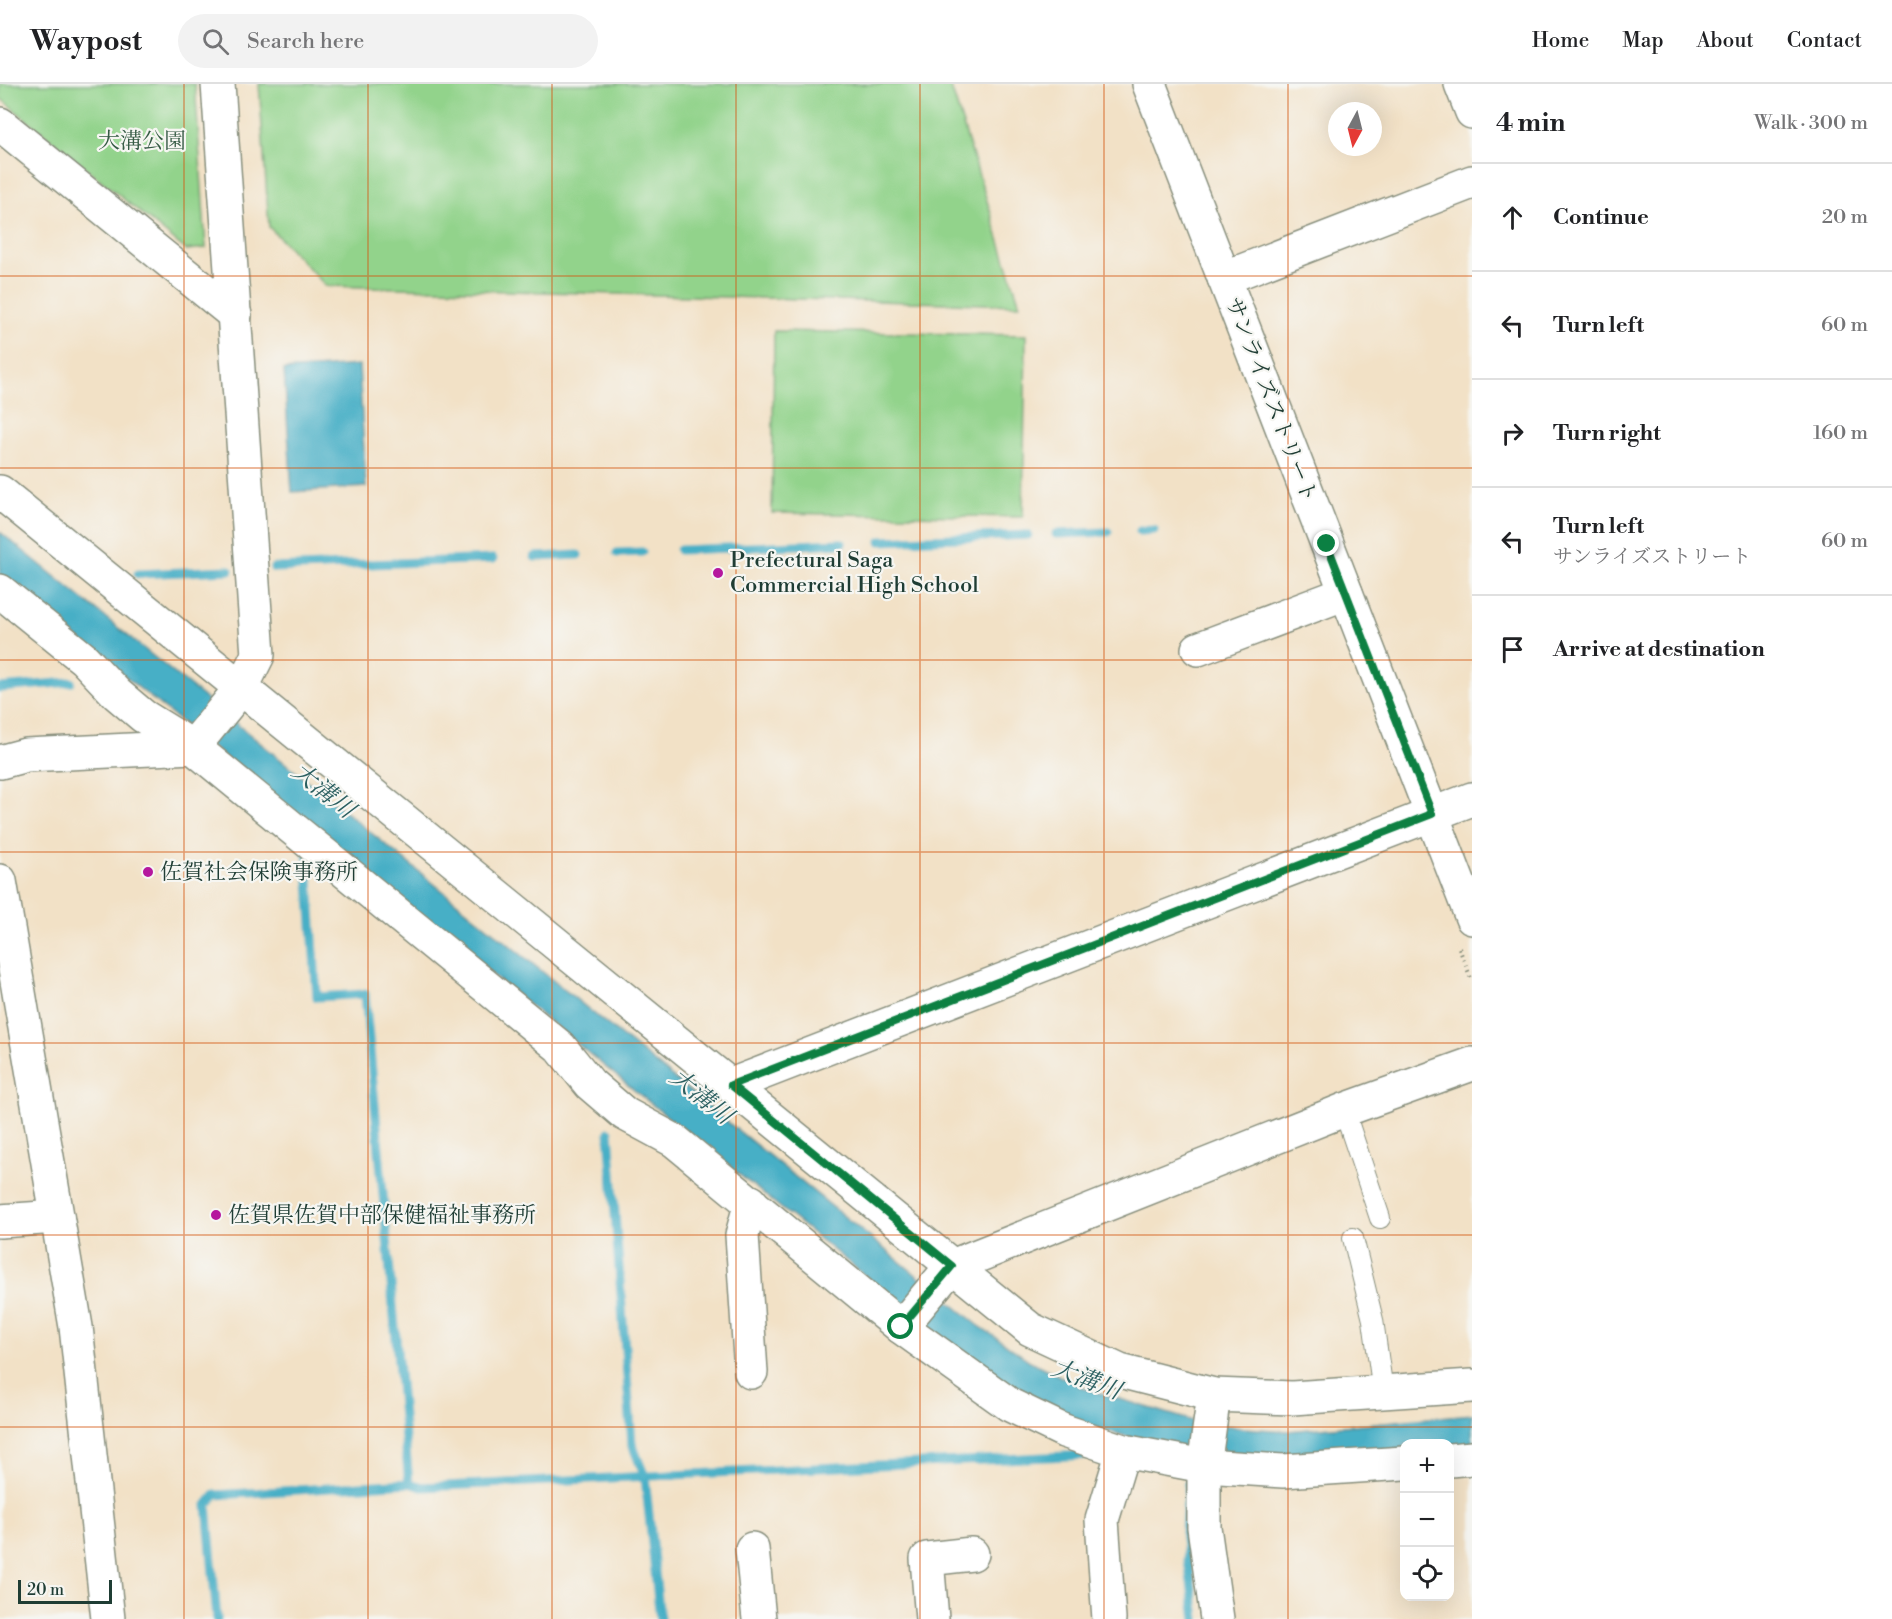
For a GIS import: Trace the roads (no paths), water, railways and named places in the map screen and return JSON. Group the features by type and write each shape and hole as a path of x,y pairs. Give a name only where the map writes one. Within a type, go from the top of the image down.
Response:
{"street":[{"path":"0,762 26,755 193,747 235,696 258,655 218,84"},
{"name":"サンライズストリート","path":"1149,84 1472,918"},
{"path":"1461,84 1472,112"},
{"path":"0,124 235,315"},
{"path":"1224,278 1472,182"},
{"path":"0,492 235,696 731,1085 945,1274 1030,1329 1120,1371 1213,1405 1472,1386"},
{"path":"0,591 84,659 117,694 143,716 193,747 560,1047 590,1084 625,1114 675,1141 901,1327 1010,1405 1064,1431 1124,1451 1204,1466 1283,1471 1400,1463"},
{"path":"1198,649 1346,593"},
{"path":"731,1085 1472,799"},
{"path":"0,881 9,990 57,1217 76,1327 108,1619"},
{"path":"901,1327 945,1274 1344,1110 1472,1064"},
{"path":"751,1202 742,1235 751,1372"},
{"path":"0,1221 57,1217"},
{"path":"1213,1405 1204,1466 1203,1527 1217,1619"},
{"path":"1108,1619 1102,1520 1124,1451"},
{"path":"1454,1460 1472,1458"},
{"path":"752,1549 759,1619"},
{"path":"932,1619 927,1559 972,1554"}],"lane":[{"path":"1344,1110 1380,1218"},
{"path":"1353,1238 1373,1320 1383,1392"}],"water":[{"path":"359,365 366,487 292,492 284,370"},
{"path":"0,532 978,1325 1030,1361 1083,1388 1193,1421 1243,1428 1288,1431 1472,1414 1472,1448 1454,1445 1454,1439 1400,1439 1400,1454 1286,1463 1187,1454 1067,1419 1013,1393 629,1086 0,575"}],"waterway":[{"path":"1140,531 1154,530"},
{"path":"1056,534 1108,532"},
{"path":"881,541 1028,535"},
{"path":"680,550 842,543"},
{"path":"617,553 642,552"},
{"path":"535,557 578,555"},
{"path":"274,568 493,559"},
{"path":"138,574 229,570"},
{"path":"0,688 71,682"},
{"path":"217,1619 207,1505 215,1495 409,1483 365,994 317,997 307,852"},
{"path":"609,1132 632,1444 645,1477 660,1619"},
{"path":"409,1483 423,1487 1088,1455"},
{"path":"1188,1484 1185,1537 1196,1619"}],"place":[{"name":"Prefectural Saga Commercial High School","path":"718,573"},
{"name":"佐賀社会保険事務所","path":"148,872"},
{"name":"佐賀県佐賀中部保健福祉事務所","path":"216,1215"}],"park label":[{"name":"大溝公園","path":"142,141"}],"water label":[{"name":"大溝川","path":"323,791"},
{"name":"大溝川","path":"701,1097"},
{"name":"大溝川","path":"1086,1380"}]}
